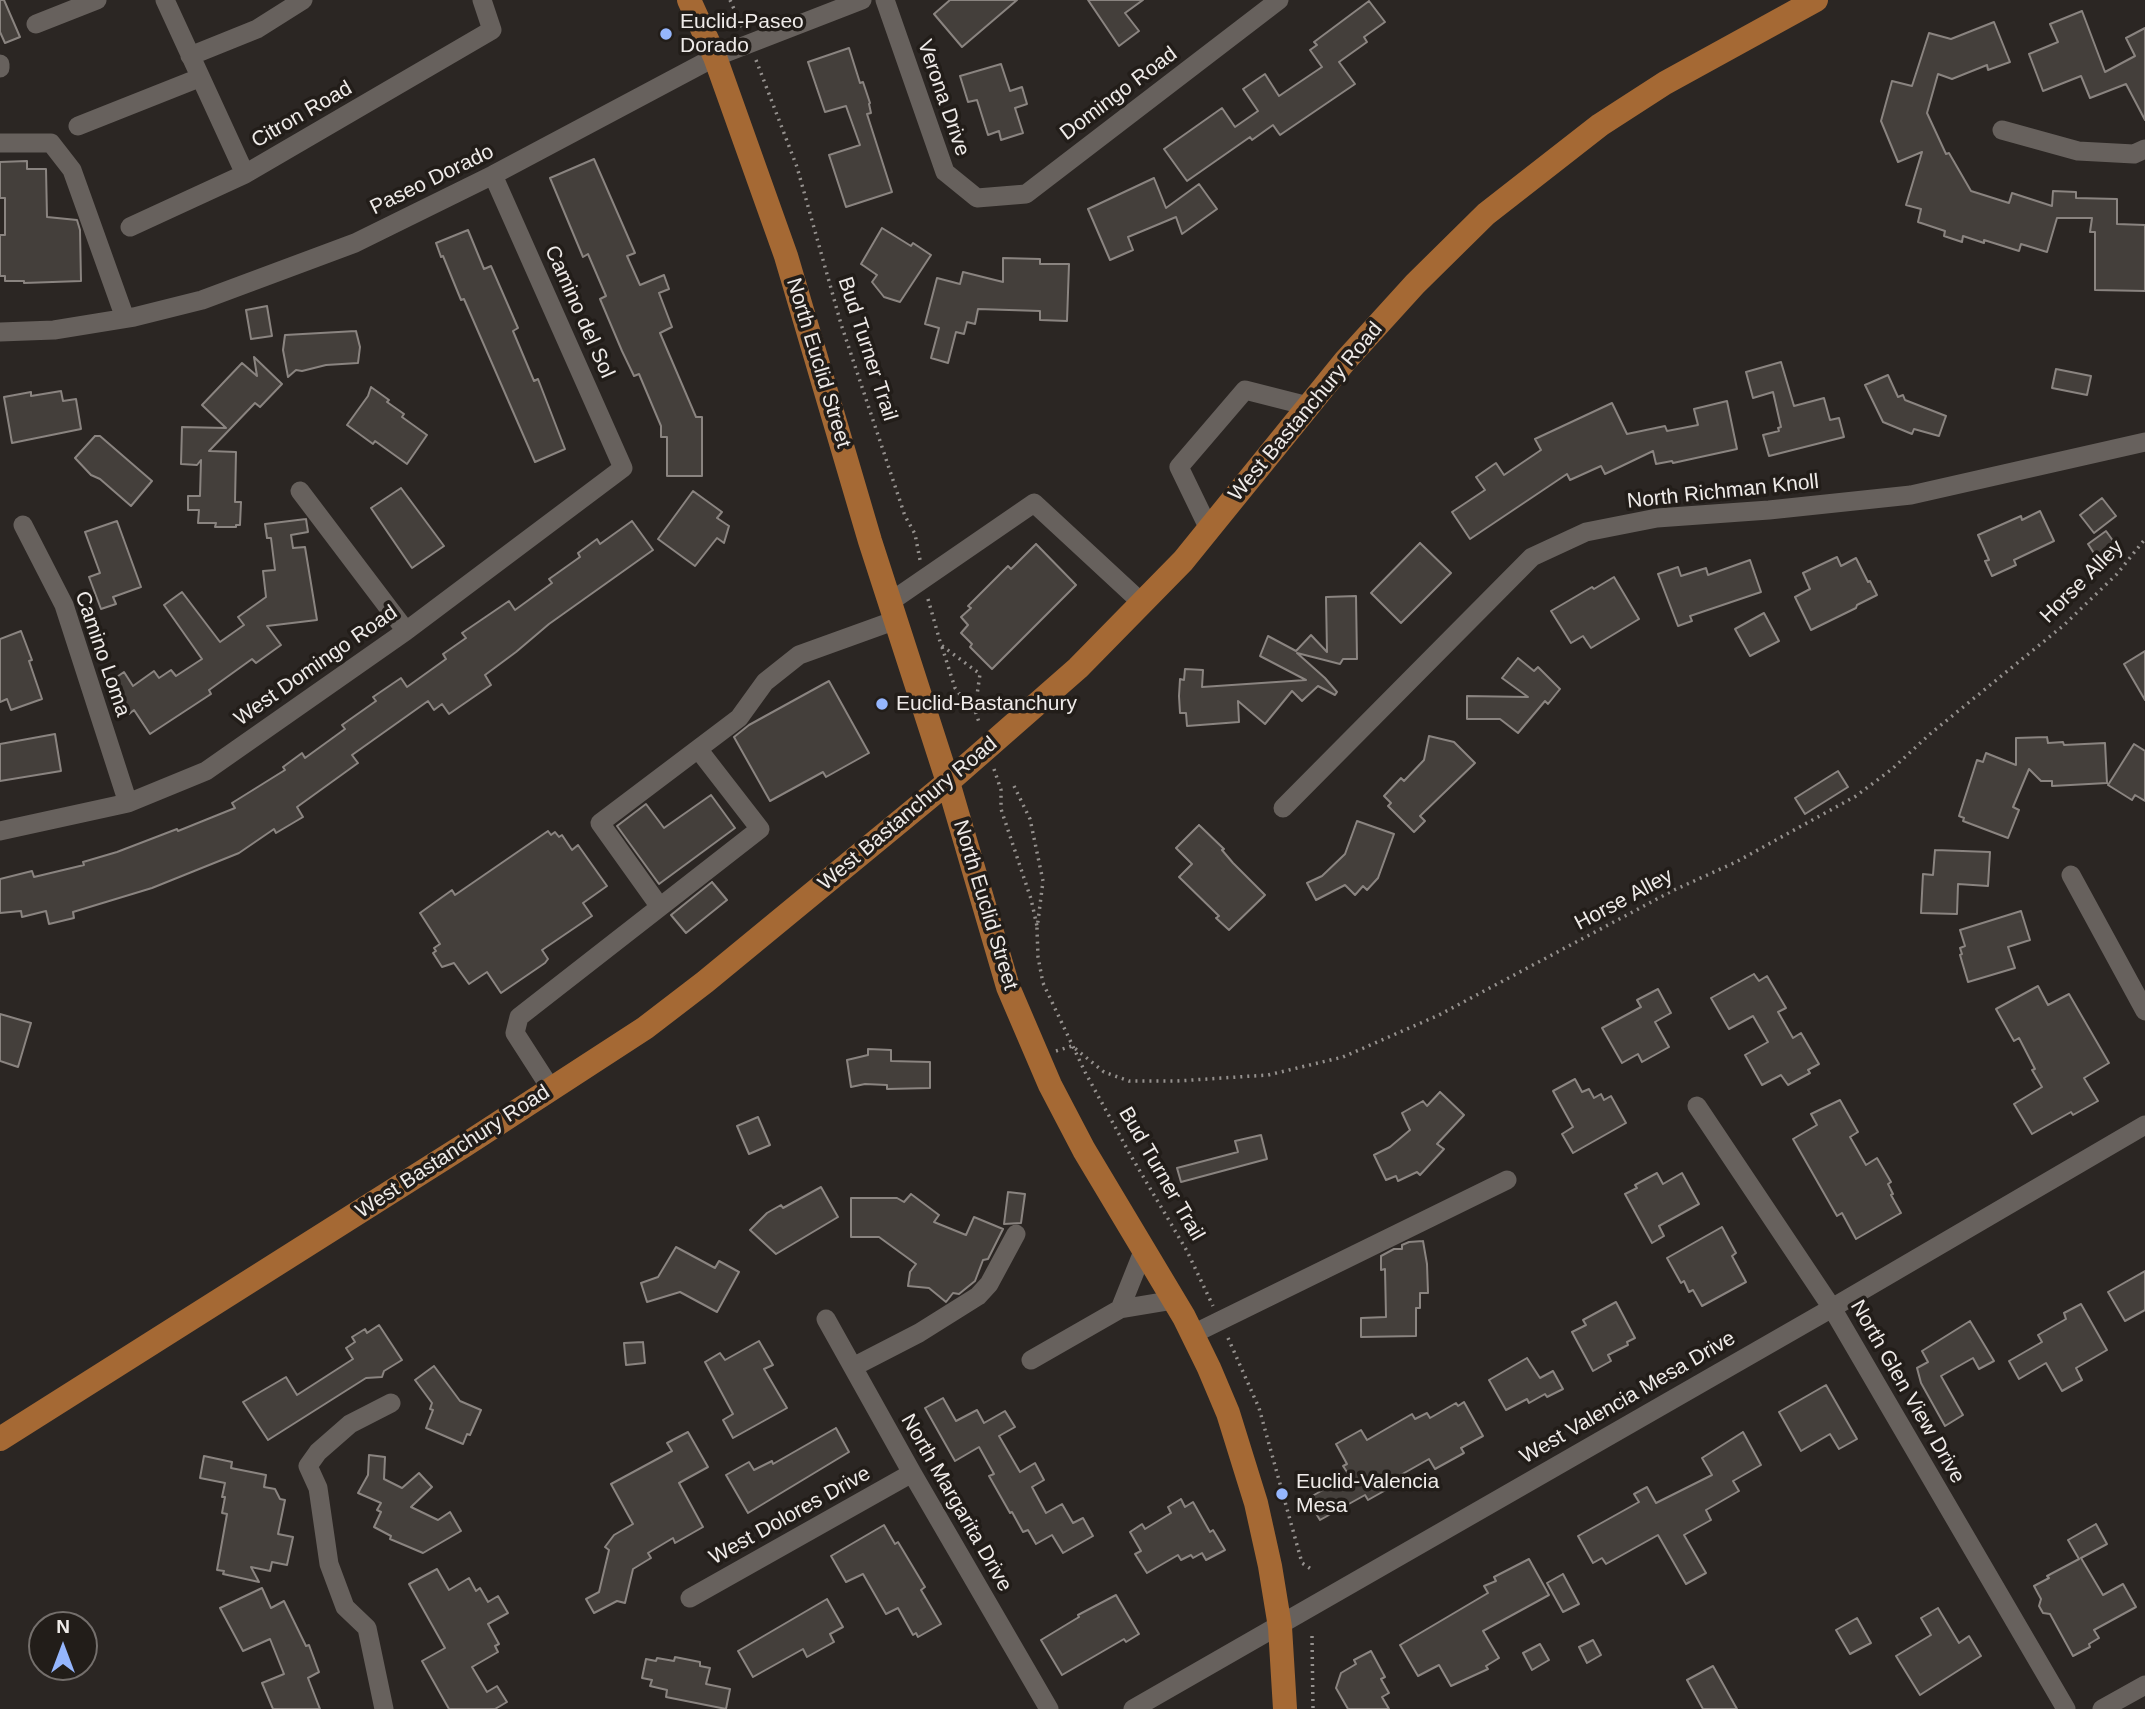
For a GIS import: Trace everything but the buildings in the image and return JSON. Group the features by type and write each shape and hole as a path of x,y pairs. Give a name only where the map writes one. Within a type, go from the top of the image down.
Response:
{"main road":[{"name":"North Euclid Street","path":"689,0 715,57 786,256 893,611 948,782 1008,987 1050,1086 1084,1150 1193,1334 1228,1413 1244,1460 1270,1566 1280,1626 1285,1709"},
{"name":"West Bastanchury Road","path":"0,1438 551,1089 645,1028 705,982 948,782 1078,668 1183,561 1345,361 1415,284 1486,214 1600,125 1665,83 1816,0"}],"street":[{"path":"36,24 97,0"},
{"path":"165,0 246,174"},
{"path":"190,55 257,29 303,0"},
{"name":"Citron Road","path":"130,227 246,174 492,30 482,0"},
{"name":"Paseo Dorado","path":"0,331 54,330 125,318 202,300 355,243 493,175 715,57 862,0"},
{"name":"Verona Drive","path":"885,0 945,172 977,198"},
{"name":"Domingo Road","path":"977,198 1026,194 1279,0"},
{"path":"78,126 199,78"},
{"path":"2003,130 2078,151 2134,154 2145,149"},
{"path":"0,143 51,143 72,170 125,318"},
{"name":"Camino del Sol","path":"493,175 623,468"},
{"path":"1209,528 1179,467 1245,390 1308,406"},
{"name":"North Richman Knoll","path":"1283,808 1532,557 1586,532 1657,518 1769,510 1911,495 2145,442"},
{"name":"West Domingo Road","path":"0,831 128,803 206,771 407,631 623,468"},
{"path":"300,491 407,631"},
{"path":"660,907 600,823 739,718 765,682 799,655 893,611 923,579 1034,503 1142,603"},
{"name":"Camino Loma","path":"23,524 64,605 128,803"},
{"path":"551,1089 515,1033 519,1017 760,829 698,749"},
{"path":"2071,875 2145,1011"},
{"name":"North Glen View Drive","path":"1697,1106 1832,1308 2066,1709"},
{"name":"West Valencia Mesa Drive","path":"1133,1709 2145,1125"},
{"path":"1193,1334 1507,1180"},
{"path":"853,1367 919,1333 978,1296 989,1283 1016,1234"},
{"path":"1120,1309 1144,1249"},
{"path":"1031,1360 1120,1309 1174,1300"},
{"name":"North Margarita Drive","path":"826,1319 1049,1709"},
{"path":"384,1709 367,1628 345,1607 328,1564 318,1488 308,1466 318,1452 350,1424 391,1403"},
{"name":"West Dolores Drive","path":"690,1598 912,1473"},
{"path":"2102,1709 2145,1685"}],"path":[{"name":"Bud Turner Trail","path":"730,0 750,43 797,167 841,324 905,516 915,534 923,579 954,688 964,700 972,702 1001,790 1001,808 1031,899 1037,929"},
{"name":"Horse Alley","path":"1072,1046 1104,1072 1129,1081 1177,1082 1268,1075 1343,1057 1439,1015 1672,891 1736,862 1856,796 2064,625 2117,574 2145,539"},
{"path":"941,645 980,674 977,695"},
{"name":"Bud Turner Trail","path":"1014,786 1030,819 1043,881 1037,929 1043,983 1072,1046 1130,1156 1187,1251 1220,1321 1259,1408 1302,1563 1314,1571"},
{"path":"1037,1056 1072,1046"},
{"path":"1312,1636 1313,1709"}],"place":[{"name":"Euclid-Paseo Dorado","path":"666,34"},
{"name":"Euclid-Bastanchury","path":"882,704"},
{"name":"Euclid-Valencia Mesa","path":"1282,1494"}]}
